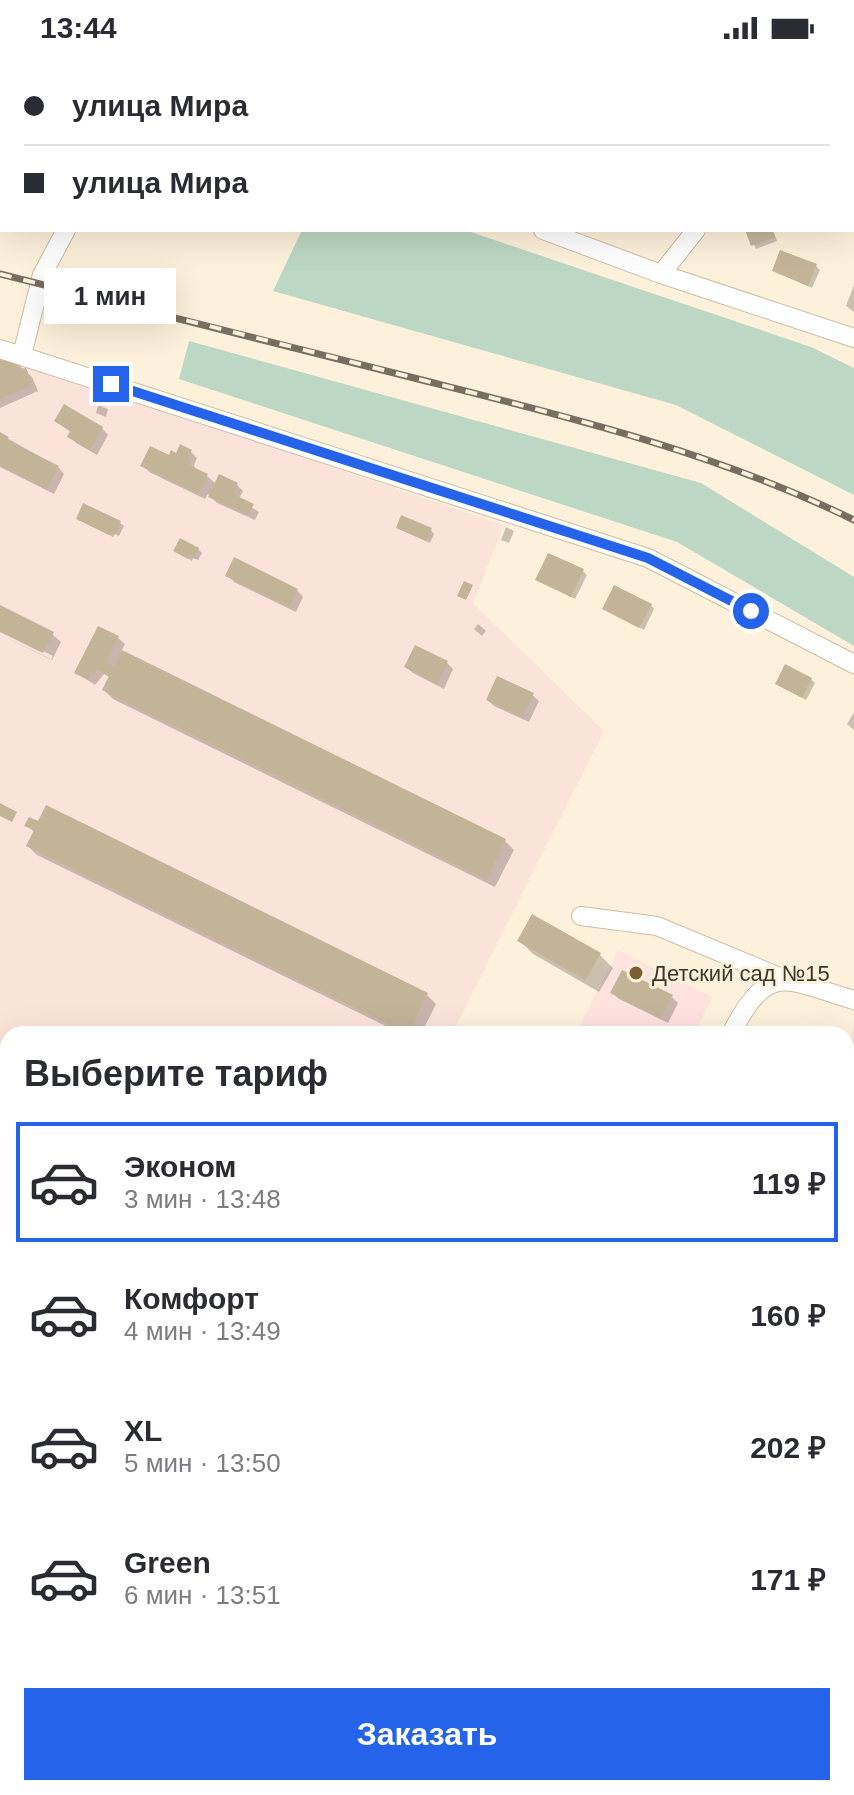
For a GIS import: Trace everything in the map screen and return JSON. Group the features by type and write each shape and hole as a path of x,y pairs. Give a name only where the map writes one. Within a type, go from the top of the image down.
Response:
{"street":[{"path":"22,355 42,275 65,232"},
{"path":"548,232 661,274 854,338"},
{"path":"661,274 694,232"},
{"path":"0,349 648,558 854,664"},
{"path":"581,916 657,926 789,981 854,1000"},
{"path":"735,1026 748,1002 769,983 789,981"}],"shaded area":[{"path":"0,355 504,525 473,603 604,731 456,1026 0,1026"},
{"name":"Детский сад №15","path":"618,950 712,997 698,1026 580,1026"}],"green space":[{"path":"301,232 471,232 811,347 854,368 854,495 676,405 273,291"},
{"path":"189,341 701,483 854,577 854,646 677,542 179,379"}],"building":[{"path":"746,232 773,232 775,237 751,246"},
{"path":"780,250 817,264 808,286 772,271"},
{"path":"0,359 21,364 19,369 26,368 33,385 0,399"},
{"path":"64,404 103,427 90,450 67,437 70,431 54,421"},
{"path":"0,432 9,437 7,440 59,466 47,489 0,466"},
{"path":"180,444 192,450 189,465 208,474 199,494 140,466 150,446 169,455 171,450 176,453"},
{"path":"219,474 238,483 233,494 254,504 248,515 208,497"},
{"path":"83,503 121,521 115,534 111,532 109,535 76,519"},
{"path":"401,515 432,528 426,541 396,528"},
{"path":"180,538 199,548 194,558 189,555 188,559 173,551"},
{"path":"548,553 584,569 571,597 535,580"},
{"path":"234,557 298,589 289,607 225,576"},
{"path":"464,581 473,585 466,600 457,596"},
{"path":"614,585 652,604 639,628 602,609"},
{"path":"0,605 54,632 43,653 0,632"},
{"path":"98,626 119,636 106,662 114,666 122,650 506,839 486,880 102,690 109,676 97,670 95,674 91,672 88,680 74,673"},
{"path":"415,645 448,661 437,684 404,667"},
{"path":"785,664 812,678 802,698 775,684"},
{"path":"497,676 534,693 522,717 486,700"},
{"path":"0,803 17,812 12,822 0,816"},
{"path":"46,805 428,993 412,1026 392,1026 26,846 34,830 24,826 29,817 38,821"},
{"path":"532,914 601,953 585,980 517,941"},
{"path":"622,970 673,995 661,1018 610,993"}],"railway":[{"path":"0,274 595,425 752,476 854,520"}],"place":[{"name":"Детский сад №15","path":"636,973"}],"route":[{"path":"111,384 648,558 751,611"}]}
